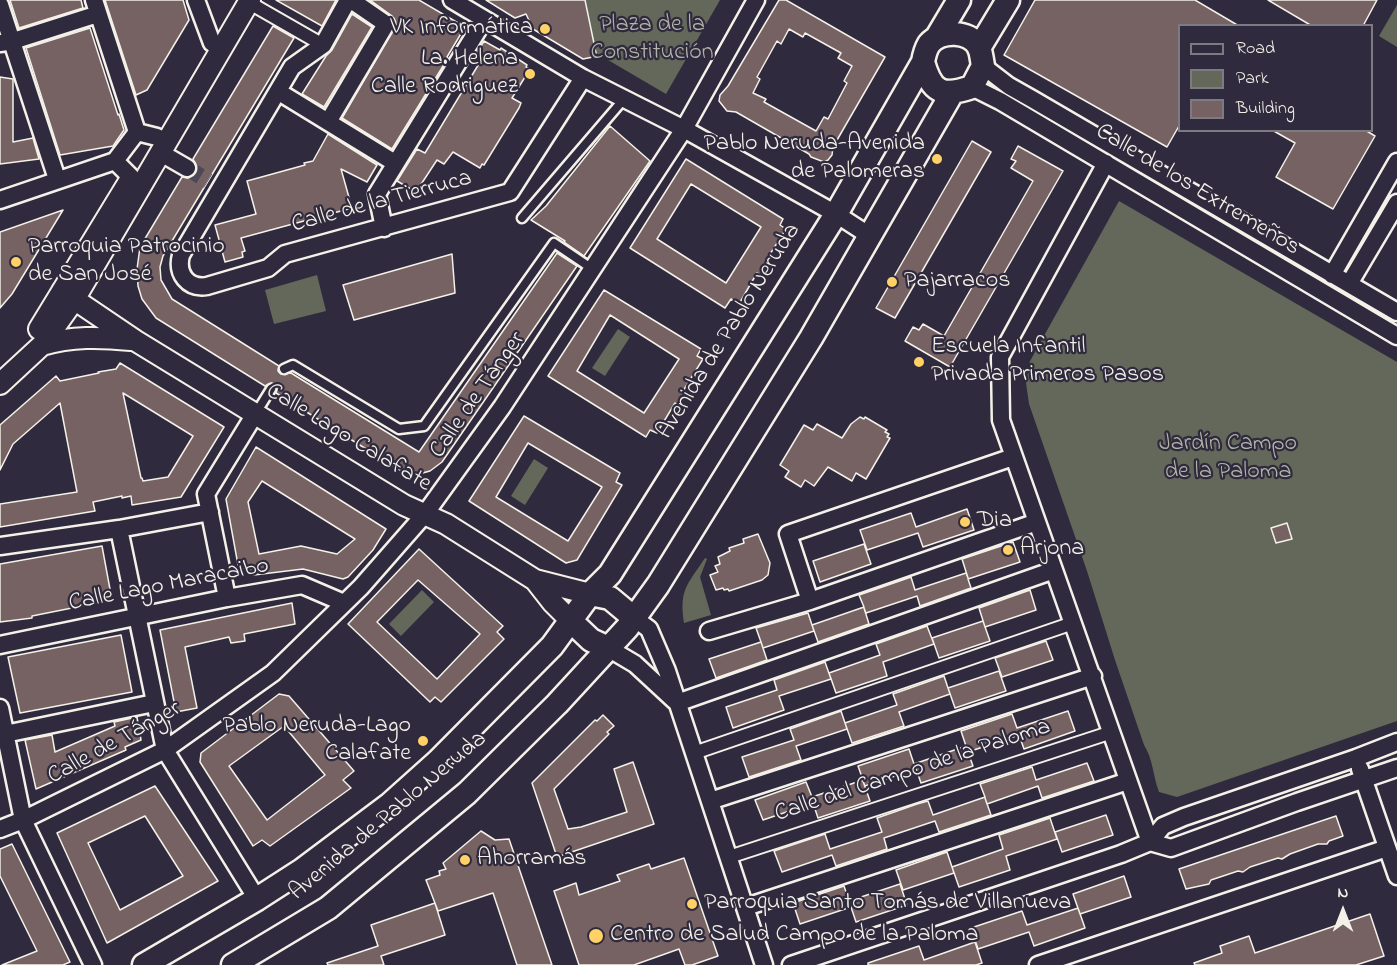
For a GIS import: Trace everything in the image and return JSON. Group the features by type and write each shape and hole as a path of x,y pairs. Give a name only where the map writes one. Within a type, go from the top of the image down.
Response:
{"main road":[{"path":"959,0 937,37 928,46 923,62 928,80 939,90 962,90"},
{"path":"590,594 610,598 634,618 670,566 811,338 870,236 962,90 981,57 1008,0"},
{"path":"937,37 956,33 972,39 981,57"},
{"name":"Avenida de Pablo Neruda","path":"144,965 302,870 390,804 438,761 552,646 590,594 610,574 836,214 923,62"},
{"name":"Avenida de Pablo Neruda","path":"233,965 328,908 467,793 563,698 634,618"},
{"path":"571,621 591,640 608,648"}],"street":[{"path":"196,0 212,43"},
{"path":"328,122 386,24 349,0"},
{"name":"Calle de la Tierruca","path":"349,0 323,45 292,67 279,92 215,184 179,261 181,275 185,280 200,287 268,268 285,254 510,192 583,78"},
{"path":"452,0 583,78 684,129 836,214 870,236"},
{"name":"Calle de Tánger","path":"0,829 23,820 165,750 273,673 344,603 425,514 502,407 594,270 684,129 756,0"},
{"path":"0,384 42,345 131,177 159,145 212,43 245,1"},
{"path":"245,1 323,45"},
{"path":"0,366 34,336 68,296 245,1"},
{"path":"0,5 6,42 57,179"},
{"path":"6,42 96,7 136,132 159,145 188,168"},
{"path":"384,228 377,194 484,20"},
{"name":"Calle de los Extremeños","path":"981,57 1009,86 1397,312"},
{"name":"Calle de los Extremeños","path":"962,90 1000,101 1397,336"},
{"path":"279,92 395,163"},
{"path":"0,200 57,179 115,162 136,132"},
{"path":"115,162 131,177"},
{"path":"1332,275 1397,162"},
{"path":"1106,164 1000,357 1001,420 1150,842"},
{"path":"1349,284 1397,203"},
{"name":"Calle Lago Calafate","path":"68,296 136,341 404,505 446,524 535,580 590,594"},
{"name":"Calle Lago Calafate","path":"42,345 62,339 82,337 136,341"},
{"path":"227,598 206,494 255,414"},
{"path":"810,601 788,534 1013,457"},
{"path":"0,546 119,529 210,512"},
{"path":"709,631 810,601 1037,522"},
{"path":"119,529 165,750 257,899"},
{"path":"677,703 1054,570"},
{"name":"Calle Lago Calafate","path":"535,580 571,621"},
{"name":"Calle Lago Maracaibo","path":"0,645 136,616 302,585 344,603"},
{"path":"634,618 649,629 667,671 764,965"},
{"path":"694,753 1072,624"},
{"path":"608,648 635,664 677,703"},
{"name":"Calle del Campo de la Paloma","path":"710,801 1093,676"},
{"path":"5,734 154,703"},
{"path":"0,708 23,820 93,965"},
{"name":"Calle del Campo de la Paloma","path":"729,857 1112,732"},
{"path":"791,965 1115,856 1150,842 1163,826 1184,817 1397,742"},
{"path":"1356,758 1397,876"},
{"path":"1150,842 1171,848 1397,768"},
{"path":"746,907 1128,781"},
{"path":"1038,965 1387,848"}],"lane":[{"path":"522,218 624,99"},
{"path":"284,369 293,365 399,429 424,426 554,243 594,270"},
{"path":"255,414 271,390"}],"green space":[{"name":"Plaza de la Constitución","path":"585,0 720,0 666,94 596,53"},
{"path":"1397,5 1397,47 1379,36"},
{"name":"Jardín Campo de la Paloma","path":"1119,201 1397,362 1397,721 1177,797 1159,792 1149,756 1029,404 1026,383 1030,361"},
{"path":"317,275 326,311 274,324 265,290"},
{"path":"618,329 630,337 605,376 592,368"},
{"path":"534,459 548,468 525,505 511,496"},
{"path":"705,558 707,559 700,577 711,615 684,623 683,603 686,588"},
{"path":"422,590 434,602 401,636 389,624"}],"building":[{"path":"10,0 81,0 83,8 19,28"},
{"path":"105,0 183,0 189,20 147,90 136,95"},
{"path":"276,0 336,0 322,26"},
{"path":"370,0 419,0 465,27 392,149 342,118 396,25 392,16"},
{"path":"486,0 585,0 596,53 593,57 583,59 533,29 526,14 515,18"},
{"path":"779,0 786,0 885,57 833,147 832,155 824,162 811,157 736,112 727,111 719,101 720,95 728,86","holes":["789,29 803,37 805,33 841,53 838,58 852,66 844,81 847,83 828,119 824,117 816,131 764,102 766,99 753,93 760,79 757,77 777,41 781,44"]},
{"path":"1035,0 1195,0 1236,24 1178,24 1178,128 1167,147 1004,55"},
{"path":"1268,0 1377,0 1364,24 1309,24"},
{"path":"352,14 372,27 324,107 302,94 332,50"},
{"path":"273,26 294,38 163,256 160,267 161,280 172,299 279,366 278,371 281,374 291,373 419,452 557,253 577,266 442,462 430,471 415,475 400,470 276,393 275,384 265,386 156,318 142,299 138,286 137,269 140,247 182,177 188,178 196,174 197,167 193,159"},
{"path":"90,28 124,130 113,146 60,155 26,48"},
{"path":"484,41 500,50 501,48 530,69 512,98 521,103 519,108 484,165 482,164 480,168 453,152 444,164 437,160 416,192 397,181 417,149 425,153 480,62 474,58"},
{"path":"0,77 13,79 13,142 33,138 39,159 0,164"},
{"path":"610,126 650,161 584,256 531,220 546,206"},
{"path":"1276,132 1368,132 1375,136 1333,209 1276,177 1295,143"},
{"path":"328,134 377,165 367,182 341,169 352,208 241,238 245,251 242,252 243,257 225,262 215,225 256,214 247,181 313,161"},
{"path":"972,141 991,152 895,318 876,308"},
{"path":"1018,146 1063,171 950,367 905,341 913,327 919,330 923,324 944,336 1033,181 1011,168 1016,161 1011,159"},
{"path":"686,159 783,219 780,225 786,229 765,262 769,265 762,276 757,273 739,304 731,299 725,308 630,248","holes":["691,184 761,227 726,283 657,239"]},
{"name":"Parroquia Patrocinio de San José","path":"63,210 12,294 0,308 0,232"},
{"path":"452,254 455,293 354,320 343,285"},
{"path":"604,290 701,349 697,356 703,359 683,391 687,393 679,406 675,403 657,433 650,430 646,437 548,376","holes":["610,315 679,359 644,413 577,371"]},
{"path":"120,363 224,427 181,497 132,505 131,496 122,498 122,496 93,502 95,511 0,527 0,504 77,492 60,403 13,444 0,470 0,425 56,376 60,381 116,369","holes":["123,393 193,436 168,477 143,481"]},
{"path":"524,416 620,473 616,482 622,485 577,560 566,563 469,501","holes":["528,443 602,487 568,541 496,497"]},
{"path":"860,417 864,419 865,417 887,430 885,432 890,438 866,479 856,473 852,481 828,467 814,486 805,480 801,487 785,477 789,471 780,465 804,425 813,430 817,424 842,438 851,424"},
{"path":"256,447 386,529 373,550 348,577 343,579 303,569 254,575 238,565 226,499","holes":["262,481 355,539 337,554 301,546 259,554 248,502"]},
{"path":"967,509 974,530 923,547 918,533 867,550 860,530 911,513 916,527"},
{"path":"1287,523 1292,539 1276,543 1271,528"},
{"path":"758,534 770,563 768,575 762,580 729,591 723,588 716,590 710,575 718,572 715,566 720,564 718,557 730,551 729,548 744,543 743,539"},
{"path":"1013,542 1020,562 968,579 971,588 920,606 917,596 866,613 864,608 869,624 818,642 812,625 864,607 859,595 911,577 915,590 966,573 968,578 962,559"},
{"path":"864,544 871,564 820,582 813,561"},
{"path":"102,546 112,600 32,616 32,618 0,622 0,564"},
{"path":"419,549 503,626 497,632 504,639 441,702 435,697 430,702 348,624","holes":["418,580 480,634 437,679 377,622"]},
{"path":"1030,590 1036,610 985,627 979,608"},
{"path":"292,603 295,624 244,634 245,641 231,643 229,637 185,647 197,708 176,712 160,630"},
{"path":"808,613 814,631 763,648 756,628"},
{"path":"983,621 990,641 939,658 932,638"},
{"path":"927,626 934,644 883,662 887,676 836,693 829,673 880,655 876,644"},
{"path":"121,635 132,692 20,713 8,657"},
{"path":"1046,641 1053,660 1002,677 995,658"},
{"path":"761,642 767,660 716,678 709,659"},
{"path":"825,662 831,679 779,696 784,710 733,728 726,707 777,690 774,680"},
{"path":"999,671 1006,691 955,708 948,688"},
{"path":"944,676 950,694 899,712 904,726 852,743 845,723 897,705 893,694"},
{"path":"279,694 289,696 354,771 343,780 351,788 270,846 262,840 253,846 200,762 201,753","holes":["284,726 325,775 267,820 229,766"]},
{"path":"841,711 847,729 796,746 801,760 749,777 742,757 794,740 790,729"},
{"path":"1068,711 1075,731 1024,749 1019,735 968,752 973,766 921,783 916,769 865,786 863,781 870,801 818,818 813,803 763,820 755,800 806,782 812,797 863,780 858,766 909,749 914,764 966,746 961,731 1012,714 1017,728"},
{"path":"603,715 614,726 607,732 609,734 554,789 568,829 627,812 614,769 633,762 654,824 557,857 532,783 595,720 597,721"},
{"path":"137,717 141,740 125,747 126,750 36,789 25,740 52,735 55,752 115,726 114,722"},
{"path":"1087,763 1094,781 1042,798 1038,786 987,804 991,815 939,832 935,821 884,838 887,849 836,866 832,855 782,872 774,851 825,834 830,849 882,832 877,818 928,801 933,815 985,797 980,784 1032,767 1036,780"},
{"path":"155,786 218,881 107,943 57,833","holes":["145,816 183,876 120,910 88,843"]},
{"path":"1106,815 1113,835 1062,852 1055,832"},
{"path":"1336,816 1343,836 1327,844 1318,844 1282,859 1278,858 1250,867 1243,872 1238,871 1211,880 1209,884 1186,889 1179,869"},
{"path":"1050,818 1057,839 1006,856 1010,870 959,887 952,867 1003,849 999,835"},
{"path":"481,831 495,840 509,839 552,965 517,965 493,893 438,911 426,880 440,875 439,871 446,869 443,863"},
{"path":"12,844 70,962 63,965 2,965 37,951 0,876 0,849"},
{"path":"947,852 954,873 903,890 896,870"},
{"path":"684,858 718,956 692,965 685,965 679,949 634,965 579,965 554,891 576,883 579,895 620,881 617,875 649,864 651,869"},
{"path":"1124,876 1131,897 1080,914 1073,894"},
{"path":"900,884 907,905 856,922 851,907 800,924 793,903 844,886 849,901"},
{"path":"435,903 445,935 381,956 384,965 328,965 327,963 378,946 371,925"},
{"path":"1078,908 1085,928 1034,946 1029,932 978,949 971,928 1022,911 1027,925"},
{"path":"1370,914 1384,956 1356,965 1195,965 1194,963 1222,953 1220,946 1249,936 1255,953"},
{"path":"975,942 982,963 976,965 868,965 868,963 919,946 924,960"}],"tunnel":[{"path":"187,168 208,181"}],"place":[{"name":"VK Informática","path":"545,29"},
{"name":"La. Helena Calle Rodriguez","path":"530,74"},
{"name":"Pablo Neruda-Avenida de Palomeras","path":"937,159"},
{"name":"Parroquia Patrocinio de San José","path":"16,262"},
{"name":"Pajarracos","path":"892,282"},
{"name":"Escuela Infantil Privada Primeros Pasos","path":"919,362"},
{"name":"Dia","path":"965,522"},
{"name":"Arjona","path":"1008,550"},
{"name":"Pablo Neruda-Lago Calafate","path":"423,741"},
{"name":"Ahorramás","path":"465,860"},
{"name":"Parroquia Santo Tomás de Villanueva","path":"692,904"},
{"name":"Centro de Salud Campo de la Paloma","path":"596,936"}]}
